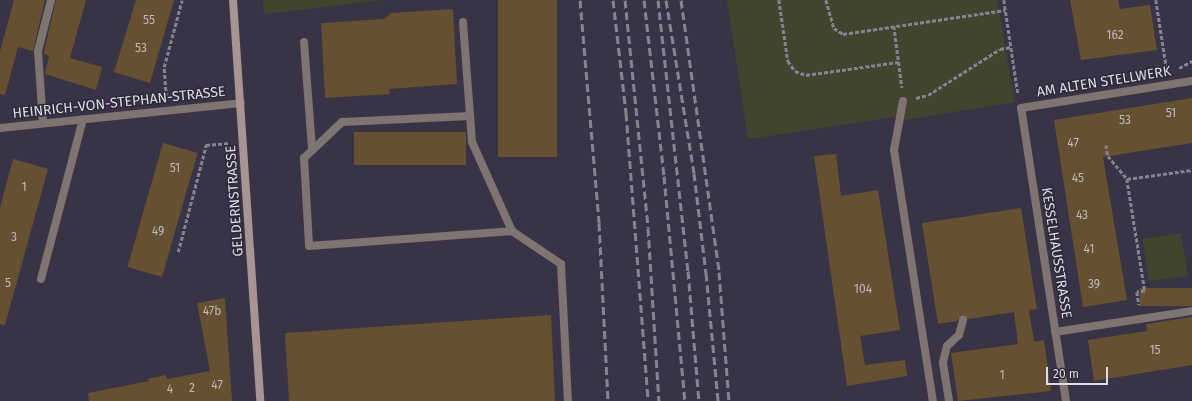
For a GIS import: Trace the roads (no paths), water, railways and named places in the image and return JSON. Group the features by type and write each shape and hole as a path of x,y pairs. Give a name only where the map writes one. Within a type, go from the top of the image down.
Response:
{"street":[{"path":"43,123 38,84 38,51 51,0"},
{"name":"GELDERNSTRASSE","path":"233,0 244,142 260,401"},
{"path":"463,22 472,142 512,231 561,264 568,401"},
{"path":"304,42 312,149"},
{"name":"AM ALTEN STELLWERK","path":"1021,108 1192,81"},
{"path":"903,101 894,150 933,401"},
{"name":"HEINRICH-VON-STEPHAN-STRASSE","path":"0,128 241,103"},
{"name":"KESSELHAUSSTRASSE","path":"1021,108 1066,401"},
{"path":"470,116 342,122 304,158 309,246 512,231"},
{"path":"41,279 83,119"},
{"path":"1055,332 1192,311"},
{"path":"949,401 943,362 947,346 959,335 963,320"}],"railway":[{"path":"580,0 599,223 608,401"},
{"path":"613,0 626,113 648,401"},
{"path":"625,0 648,228 659,401"},
{"path":"644,0 664,176 685,401"},
{"path":"658,0 688,271 699,401"},
{"path":"666,0 694,173 706,273 718,401"},
{"path":"681,0 719,272 729,401"}]}
